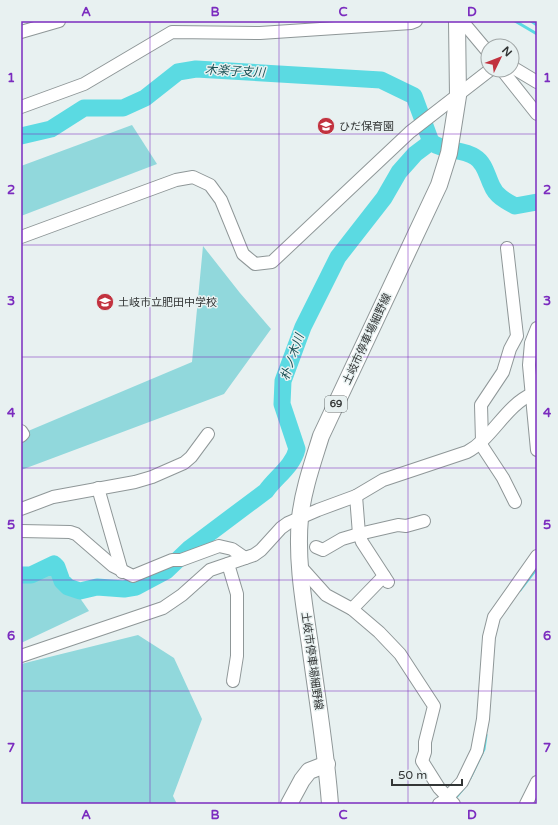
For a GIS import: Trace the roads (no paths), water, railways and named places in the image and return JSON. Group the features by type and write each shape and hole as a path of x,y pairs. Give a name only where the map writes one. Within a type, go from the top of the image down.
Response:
{"main road":[{"name":"土岐市停車場細野線","path":"330,804 327,764 300,566 300,518 311,469 321,436 439,185 449,153 458,96 457,21"},
{"path":"289,804 302,780 309,771 327,764"}],"street":[{"path":"21,32 59,21"},
{"path":"21,108 84,84 172,32 260,33 411,23 416,21"},
{"path":"462,21 480,42"},
{"path":"520,72 537,82"},
{"path":"21,237 176,180 193,177 210,185 221,200 243,254 255,264 272,262 410,132 480,78"},
{"path":"508,78 537,114"},
{"path":"507,248 514,326 517,336 510,349 503,372 481,405 481,442 503,478 514,502"},
{"path":"537,328 529,356 534,376 532,394 537,450"},
{"path":"21,656 163,608 182,596 203,574 210,570 245,558 261,550 280,528 318,510 356,496 383,480 467,452 481,442 519,399 532,394"},
{"path":"21,431 23,434 21,436"},
{"path":"21,509 53,497 152,477 184,463 191,457 208,434"},
{"path":"98,488 122,572"},
{"path":"352,609 386,579 362,542 359,534 356,496"},
{"path":"316,548 323,550 342,539 359,534 398,525 406,526 424,521"},
{"path":"21,531 70,532 76,534 122,572 133,576 172,560 181,560 219,546 232,549 245,558"},
{"path":"300,566 326,595 352,609 400,654 434,706 425,742 425,752 422,762 447,802 462,782 477,751 483,719 488,637 494,616 537,556"},
{"path":"228,564 237,594 237,656 233,680"},
{"path":"526,804 537,782"}],"waterway":[{"path":"515,21 537,34"},
{"path":"531,21 537,25"},
{"name":"木楽子支川","path":"21,136 51,129 84,108 123,108 145,98 178,72 196,69 381,80 414,96 431,142"},
{"name":"朴ノ木川","path":"21,575 31,575 54,564 57,567 62,581 68,587 80,591 97,587 124,589 136,587 166,571 190,548 266,491 292,461 297,449 282,404 283,381 303,327 338,257 384,198 399,172 415,154 431,142 436,145 464,152 475,157 483,166 496,193 515,206 537,202"},
{"path":"520,590 537,568"},
{"path":"470,778 484,749 486,735"},
{"path":"457,796 466,785"}],"place":[{"name":"ひだ保育園","path":"326,126"},
{"name":"土岐市立肥田中学校","path":"105,302"}]}
